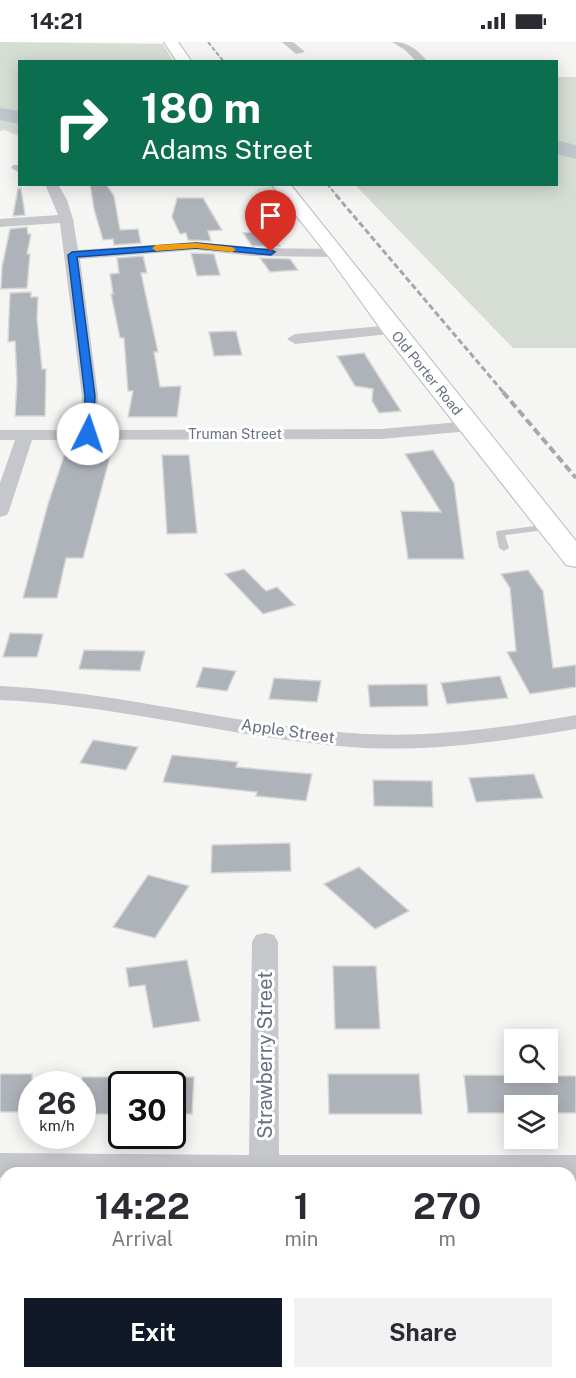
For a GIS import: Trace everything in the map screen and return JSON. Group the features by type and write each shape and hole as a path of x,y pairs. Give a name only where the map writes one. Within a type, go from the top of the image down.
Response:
{"street":[{"path":"171,42 184,60"},
{"path":"287,42 300,52"},
{"path":"397,42 409,48 421,60"},
{"path":"52,186 60,200 66,219 72,255 90,396 88,434"},
{"name":"Old Porter Road","path":"282,186 576,560"},
{"path":"0,223 66,219"},
{"path":"72,255 196,246 253,252 336,253"},
{"path":"295,339 393,330"},
{"name":"Truman Street","path":"0,435 381,434 470,426"},
{"path":"0,511 25,435"},
{"name":"Apple Street","path":"0,693 82,698 320,737 363,740 459,739 504,735 576,722"},
{"name":"Strawberry Street","path":"264,1167 265,942"},
{"path":"0,1166 132,1167"}],"lane":[{"path":"504,548 498,528 550,527"}],"shaded area":[{"path":"0,42 163,44 172,60 18,60 18,136 4,130 0,131"},
{"path":"558,77 576,77 576,145 558,141"},
{"path":"558,153 576,156 576,348 513,348 356,186 558,186"}],"building":[{"path":"90,186 107,186 114,196 120,230 138,229 141,243 114,245 113,239 103,240"},
{"path":"18,188 21,188 25,215 13,216"},
{"path":"177,198 203,198 222,230 208,231 211,241 188,240 186,233 180,234 172,217"},
{"path":"27,227 28,234 31,234 27,254 30,254 27,288 1,289 2,267 10,229"},
{"path":"269,230 280,246 252,246 243,233"},
{"path":"191,253 214,254 220,275 197,276"},
{"path":"143,256 147,273 141,273 158,352 154,352 160,387 181,386 177,417 128,417 133,391 128,391 124,338 120,338 111,294 113,294 110,274 119,273 117,258"},
{"path":"260,258 290,259 298,270 270,272"},
{"path":"31,292 31,297 38,297 37,319 42,369 46,369 45,416 15,416 17,381 15,341 8,342 10,293"},
{"path":"236,331 242,355 214,356 209,332"},
{"path":"364,353 401,411 379,413 372,401 373,389 355,386 337,356"},
{"path":"433,450 454,483 464,559 408,559 401,511 441,512 405,454"},
{"path":"65,453 111,453 83,558 66,558 57,598 23,598 48,504"},
{"path":"162,455 189,455 197,533 167,534"},
{"path":"244,569 266,591 277,587 295,605 263,614 225,574"},
{"path":"528,570 543,591 553,668 576,665 576,687 530,694 507,652 516,651 510,588 501,574"},
{"path":"10,633 43,634 37,657 3,657"},
{"path":"84,650 145,651 140,671 79,669"},
{"path":"203,667 236,671 227,691 196,687"},
{"path":"500,676 508,698 447,704 441,683"},
{"path":"274,678 321,681 317,702 269,699"},
{"path":"427,684 428,706 370,707 368,685"},
{"path":"93,740 138,747 126,770 80,763"},
{"path":"172,755 238,762 236,767 312,774 306,801 256,796 257,792 163,782"},
{"path":"534,774 543,798 476,802 469,778"},
{"path":"373,780 432,781 433,807 374,806"},
{"path":"290,843 291,871 211,873 212,845"},
{"path":"359,867 409,911 375,929 324,884"},
{"path":"148,875 189,886 155,938 113,927"},
{"path":"187,960 200,1021 153,1028 145,985 129,987 126,968"},
{"path":"333,966 376,966 380,1029 335,1029"},
{"path":"0,1074 18,1074 18,1112 0,1112"},
{"path":"328,1074 419,1074 422,1114 329,1114"},
{"path":"464,1075 504,1075 504,1083 558,1083 558,1076 576,1076 576,1113 558,1113 558,1095 504,1095 504,1113 468,1113"},
{"path":"96,1077 108,1077 108,1114 96,1114"},
{"path":"186,1077 194,1077 192,1114 186,1114"}],"waterway":[{"path":"0,114 18,118"},
{"path":"558,148 576,152"}],"railway":[{"path":"208,42 222,60"},
{"path":"329,186 338,197"},
{"path":"336,195 504,393"},
{"path":"503,392 576,478"}],"slow traffic":[{"path":"156,248 196,246 232,250"}],"route":[{"path":"88,434 90,396 72,255 179,246 271,252"}]}
